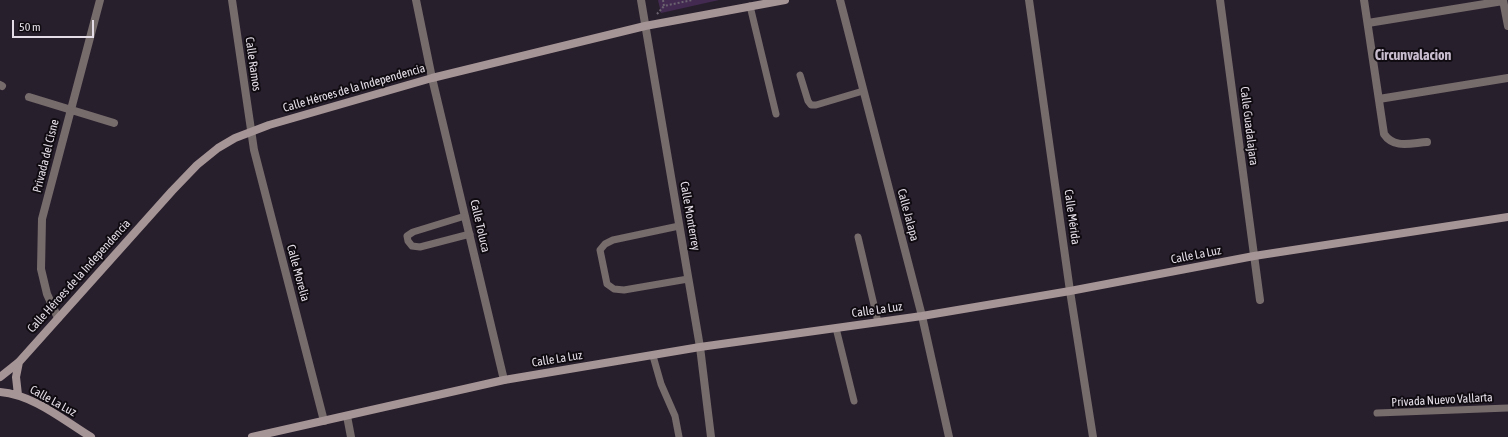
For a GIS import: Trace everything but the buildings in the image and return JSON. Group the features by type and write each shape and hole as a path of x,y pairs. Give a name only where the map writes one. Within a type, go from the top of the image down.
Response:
{"street":[{"name":"Privada del Cisne","path":"58,318 47,294 41,269 40,244 42,219 100,0"},
{"name":"Calle Ramos","path":"232,0 251,131"},
{"name":"Calle Toluca","path":"416,0 432,78 504,380"},
{"name":"Calle Monterrey","path":"641,0 700,347 711,437"},
{"name":"Calle Héroes de la Independencia","path":"0,377 19,362 197,165 218,148 235,138 251,131 432,78 645,26 785,0"},
{"name":"Calle Jalapa","path":"840,0 922,316 949,437"},
{"name":"Calle Mérida","path":"1029,0 1070,292 1093,437"},
{"name":"Calle Guadalajara","path":"1220,0 1260,300"},
{"path":"1364,0 1382,128 1388,139 1397,144 1427,142"},
{"path":"1368,23 1503,1 1508,26"},
{"path":"1379,99 1508,78"},
{"path":"29,97 114,123"},
{"name":"Calle Morelia","path":"251,131 254,150 324,421"},
{"name":"Calle La Luz","path":"252,437 504,380 700,347 922,316 1070,292 1254,256 1508,217"},
{"path":"18,395 16,377 19,362"},
{"name":"Calle La Luz","path":"0,392 18,395 32,401 91,437"},
{"path":"346,416 351,437"}],"lane":[{"path":"750,6 776,114"},
{"path":"800,76 808,101 811,104 816,105 863,91"},
{"path":"465,216 413,232 407,236 408,241 412,246 420,247 470,234"},
{"path":"679,226 613,240 605,244 600,250 608,284 614,289 624,290 688,279"},
{"path":"858,237 878,322"},
{"path":"836,328 854,401"},
{"path":"653,356 661,384 675,416 679,437"},
{"name":"Privada Nuevo Vallarta","path":"1377,414 1508,408"}],"path":[{"path":"663,0 664,6 692,0"}],"shaded area":[{"path":"658,0 719,0 661,13"}],"district":[{"name":"Circunvalacion","path":"1413,56"}]}
